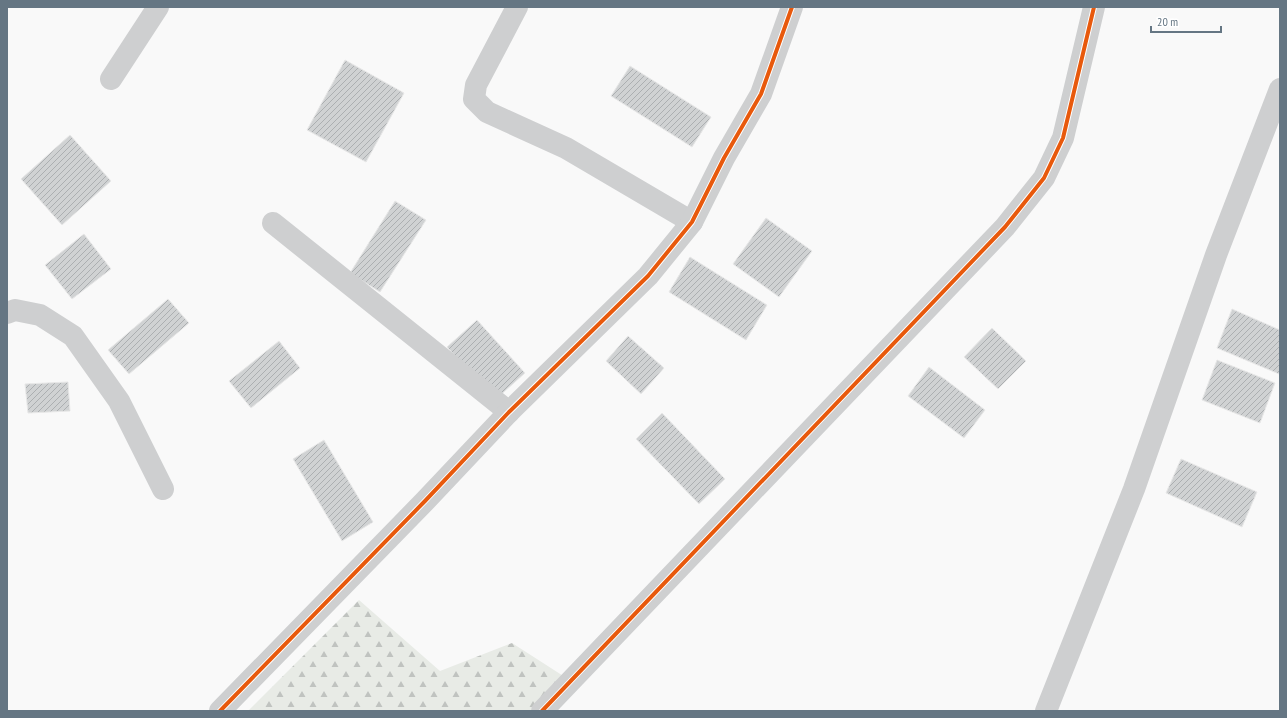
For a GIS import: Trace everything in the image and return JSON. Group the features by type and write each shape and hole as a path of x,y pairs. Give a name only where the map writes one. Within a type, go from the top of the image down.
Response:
{"street":[{"path":"111,79 158,7"},
{"path":"517,7 476,85 474,99 487,112 566,148 692,222"},
{"path":"220,711 425,501 509,412 648,276 692,222 724,158 761,94 792,7"},
{"path":"542,711 1005,226 1044,178 1063,138 1094,7"},
{"path":"1046,711 1134,490 1216,255 1280,89"},
{"path":"273,223 509,412"},
{"path":"7,313 14,310 40,315 73,336 119,401 163,489"}],"green space":[{"path":"359,600 440,671 512,643 568,679 537,711 248,711"}],"building":[{"path":"345,60 404,93 366,162 307,130"},
{"path":"630,66 711,117 692,147 611,96"},
{"path":"70,135 111,181 62,225 21,179"},
{"path":"395,201 426,220 380,292 350,273"},
{"path":"766,218 812,251 779,297 733,264"},
{"path":"84,234 111,269 72,299 45,265"},
{"path":"690,257 767,305 746,340 669,292"},
{"path":"168,299 189,323 129,374 108,350"},
{"path":"1232,309 1280,330 1279,374 1217,348"},
{"path":"477,320 525,373 495,400 447,347"},
{"path":"992,328 1026,361 998,389 964,357"},
{"path":"628,336 664,368 641,394 606,361"},
{"path":"279,341 300,368 251,408 229,381"},
{"path":"1217,360 1275,383 1260,423 1202,400"},
{"path":"929,367 985,410 964,438 908,396"},
{"path":"68,382 70,411 28,413 25,384"},
{"path":"662,413 725,479 699,504 636,439"},
{"path":"324,440 373,522 342,541 293,459"},
{"path":"1181,459 1257,492 1242,527 1166,493"}],"cycle path":[{"path":"220,711 425,501 509,412 648,276 692,222 724,158 761,94 792,7"},
{"path":"542,711 1005,227 1044,178 1063,138 1094,7"}]}
